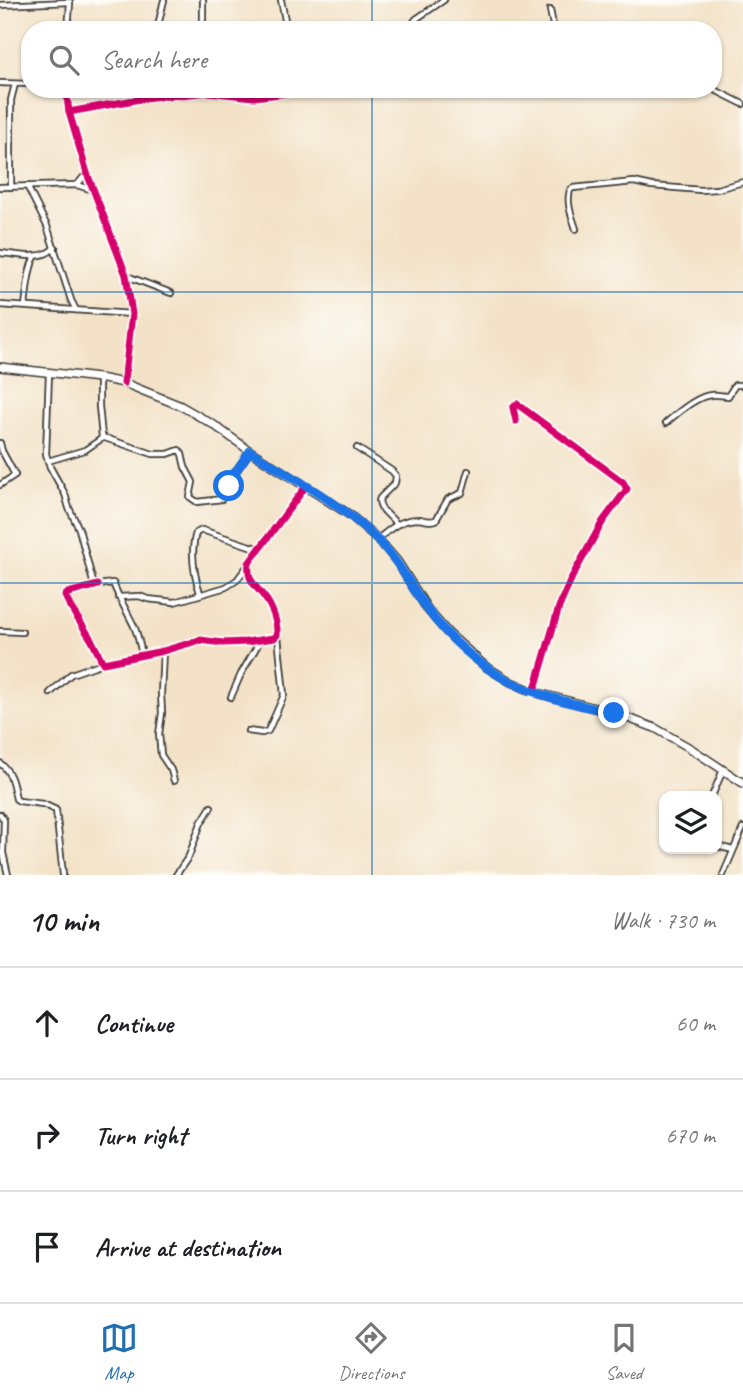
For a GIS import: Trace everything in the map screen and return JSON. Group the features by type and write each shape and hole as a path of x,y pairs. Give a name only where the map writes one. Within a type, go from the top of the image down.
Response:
{"main road":[{"path":"0,367 124,383 181,406 350,515 397,561 428,610 448,633 485,666 534,692 614,713 650,726 690,748 743,783"}],"street":[{"path":"159,21 164,0"},
{"path":"202,21 203,0"},
{"path":"281,0 285,21"},
{"path":"415,21 444,0"},
{"path":"0,5 69,1 68,21"},
{"path":"550,10 552,21"},
{"path":"2,83 21,84"},
{"path":"2,83 12,94"},
{"path":"11,187 10,136 15,84"},
{"path":"722,94 743,104"},
{"path":"67,98 87,173 126,275 132,314 124,383"},
{"path":"69,112 146,98"},
{"path":"0,136 10,136"},
{"path":"77,186 87,173"},
{"path":"576,229 568,204 568,195 573,188 634,182 701,190 743,182"},
{"path":"27,186 47,226 76,310"},
{"path":"0,187 77,186 93,190"},
{"path":"0,253 36,257 45,255 55,247"},
{"path":"45,255 60,262"},
{"path":"25,306 30,265 36,257"},
{"path":"126,275 171,293"},
{"path":"0,305 132,314"},
{"path":"49,372 46,443 48,461 79,529 93,582 98,585"},
{"path":"48,461 85,450 102,437 99,378"},
{"path":"666,422 708,395 728,396 735,386 743,385"},
{"path":"516,421 513,408 517,404 623,482 627,489 603,521 572,577 556,616 534,692"},
{"path":"102,437 153,454 168,454 179,450 193,482 190,497 197,502 222,499 250,451"},
{"path":"0,443 1,451 15,475 0,485"},
{"path":"357,448 396,476 395,483 379,501 381,508 397,524"},
{"path":"378,540 397,524 409,519 430,522 436,520 448,499 462,493 468,471"},
{"path":"118,597 139,596 174,602 226,587 237,580 306,486"},
{"path":"200,593 194,569 196,533 202,530 253,547 262,547"},
{"path":"248,731 268,731 284,695 277,626 270,606 250,579 249,563"},
{"path":"103,663 71,608 65,596 68,593 114,583 118,597 133,624 142,655"},
{"path":"0,631 22,632"},
{"path":"50,693 71,674 103,663 163,651 200,640 223,643 261,640 277,635"},
{"path":"231,697 261,640"},
{"path":"163,651 159,734 161,755 171,770 174,781"},
{"path":"0,763 8,772 16,799 43,804 56,810 63,875"},
{"path":"714,791 723,770"},
{"path":"176,875 189,856 201,823 211,807"},
{"path":"0,814 4,820 3,853 8,875"},
{"path":"723,875 743,828"},
{"path":"722,847 733,850"}],"cycle path":[{"path":"67,98 87,173 126,275 132,314 124,383"},
{"path":"69,112 146,98"},
{"path":"516,421 513,408 517,404 623,482 627,489 603,521 572,577 559,607 534,692"},
{"path":"98,585 65,596 103,663 163,651 200,640 223,643 274,638 277,635 274,615 251,579 249,563 306,486"}],"route":[{"path":"229,486 250,451 350,515 378,540 397,561 428,610 448,633 485,666 534,692 614,713"}]}
